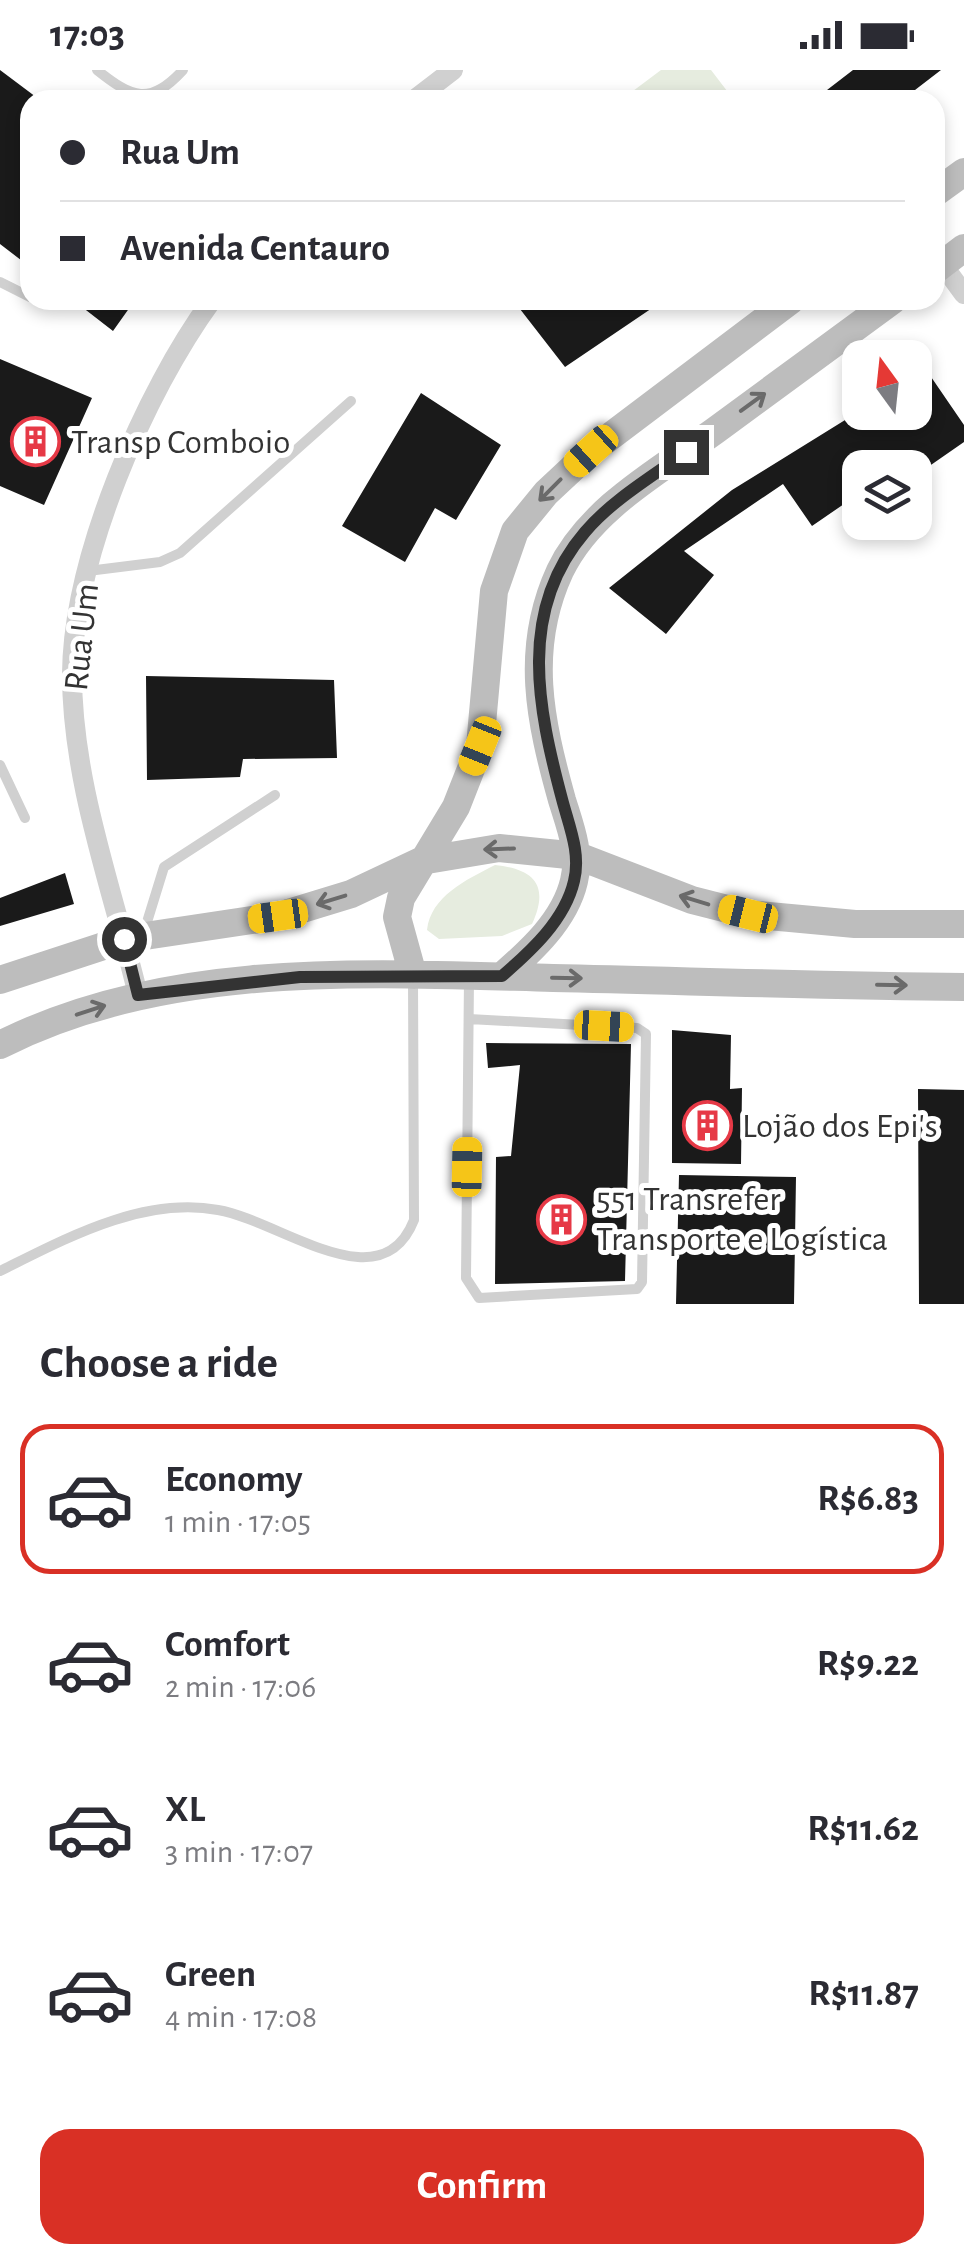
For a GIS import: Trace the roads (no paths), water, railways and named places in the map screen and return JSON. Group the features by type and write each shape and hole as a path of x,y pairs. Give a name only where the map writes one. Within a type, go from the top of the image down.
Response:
{"street":[{"path":"427,90 453,70"},
{"path":"947,260 964,294"},
{"name":"Rua Um","path":"138,995 134,937 86,792 72,672 88,571 126,452 181,342 205,310"},
{"path":"413,975 397,918 401,898 456,807 480,746 494,591 515,531 546,493 591,451 778,310"},
{"path":"502,976 526,955 566,904 578,856 543,730 537,690 536,658 546,606 561,569 585,532 627,495 879,310"},
{"path":"0,980 134,937 278,916 351,894 421,861 499,848 578,856 692,900 748,914 855,924 964,924"},
{"path":"0,1044 29,1030 138,995 300,977 502,976 964,987"}],"lane":[{"path":"96,70 124,90"},
{"path":"161,90 183,70"},
{"path":"88,571 160,562 180,553 351,401"},
{"path":"0,765 26,818"},
{"path":"134,937 164,867 275,796"},
{"path":"343,1269 356,1271 386,1264 405,1249 414,1220 413,975"},
{"path":"469,1019 638,1028 646,1034 642,1282 638,1290 478,1298 470,1290 466,1278 469,1019 470,976"},
{"path":"0,1270 88,1228 157,1211 202,1210 218,1210 262,1226 329,1266"}],"place":[{"name":"Transp Comboio","path":"36,442"},
{"name":"Lojão dos Epi's","path":"707,1126"},
{"name":"551 Transrefer Transporte e Logística","path":"561,1219"}]}
